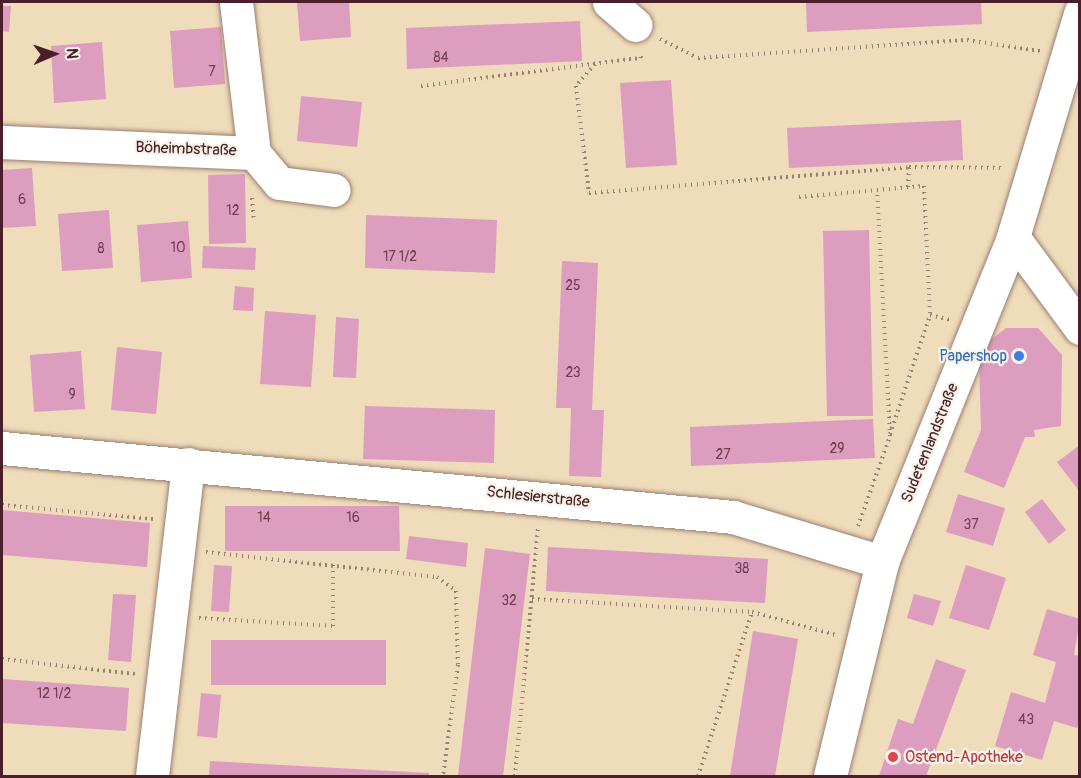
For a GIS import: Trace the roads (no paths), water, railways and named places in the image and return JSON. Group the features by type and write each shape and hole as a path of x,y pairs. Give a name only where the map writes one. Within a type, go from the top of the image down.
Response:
{"street":[{"name":"Böheimbstraße","path":"2,142 254,153 236,2"},
{"path":"609,2 635,26"},
{"name":"Sudetenlandstraße","path":"830,777 882,562 1012,237 1064,56 1080,13"},
{"path":"254,153 279,183 334,190"},
{"path":"1012,237 1080,328"},
{"name":"Schlesierstraße","path":"2,447 733,517 882,562"},
{"path":"152,777 188,464"}],"place":[{"name":"Papershop","path":"1019,356"},
{"name":"Ostend-Apotheke","path":"893,757"}]}
